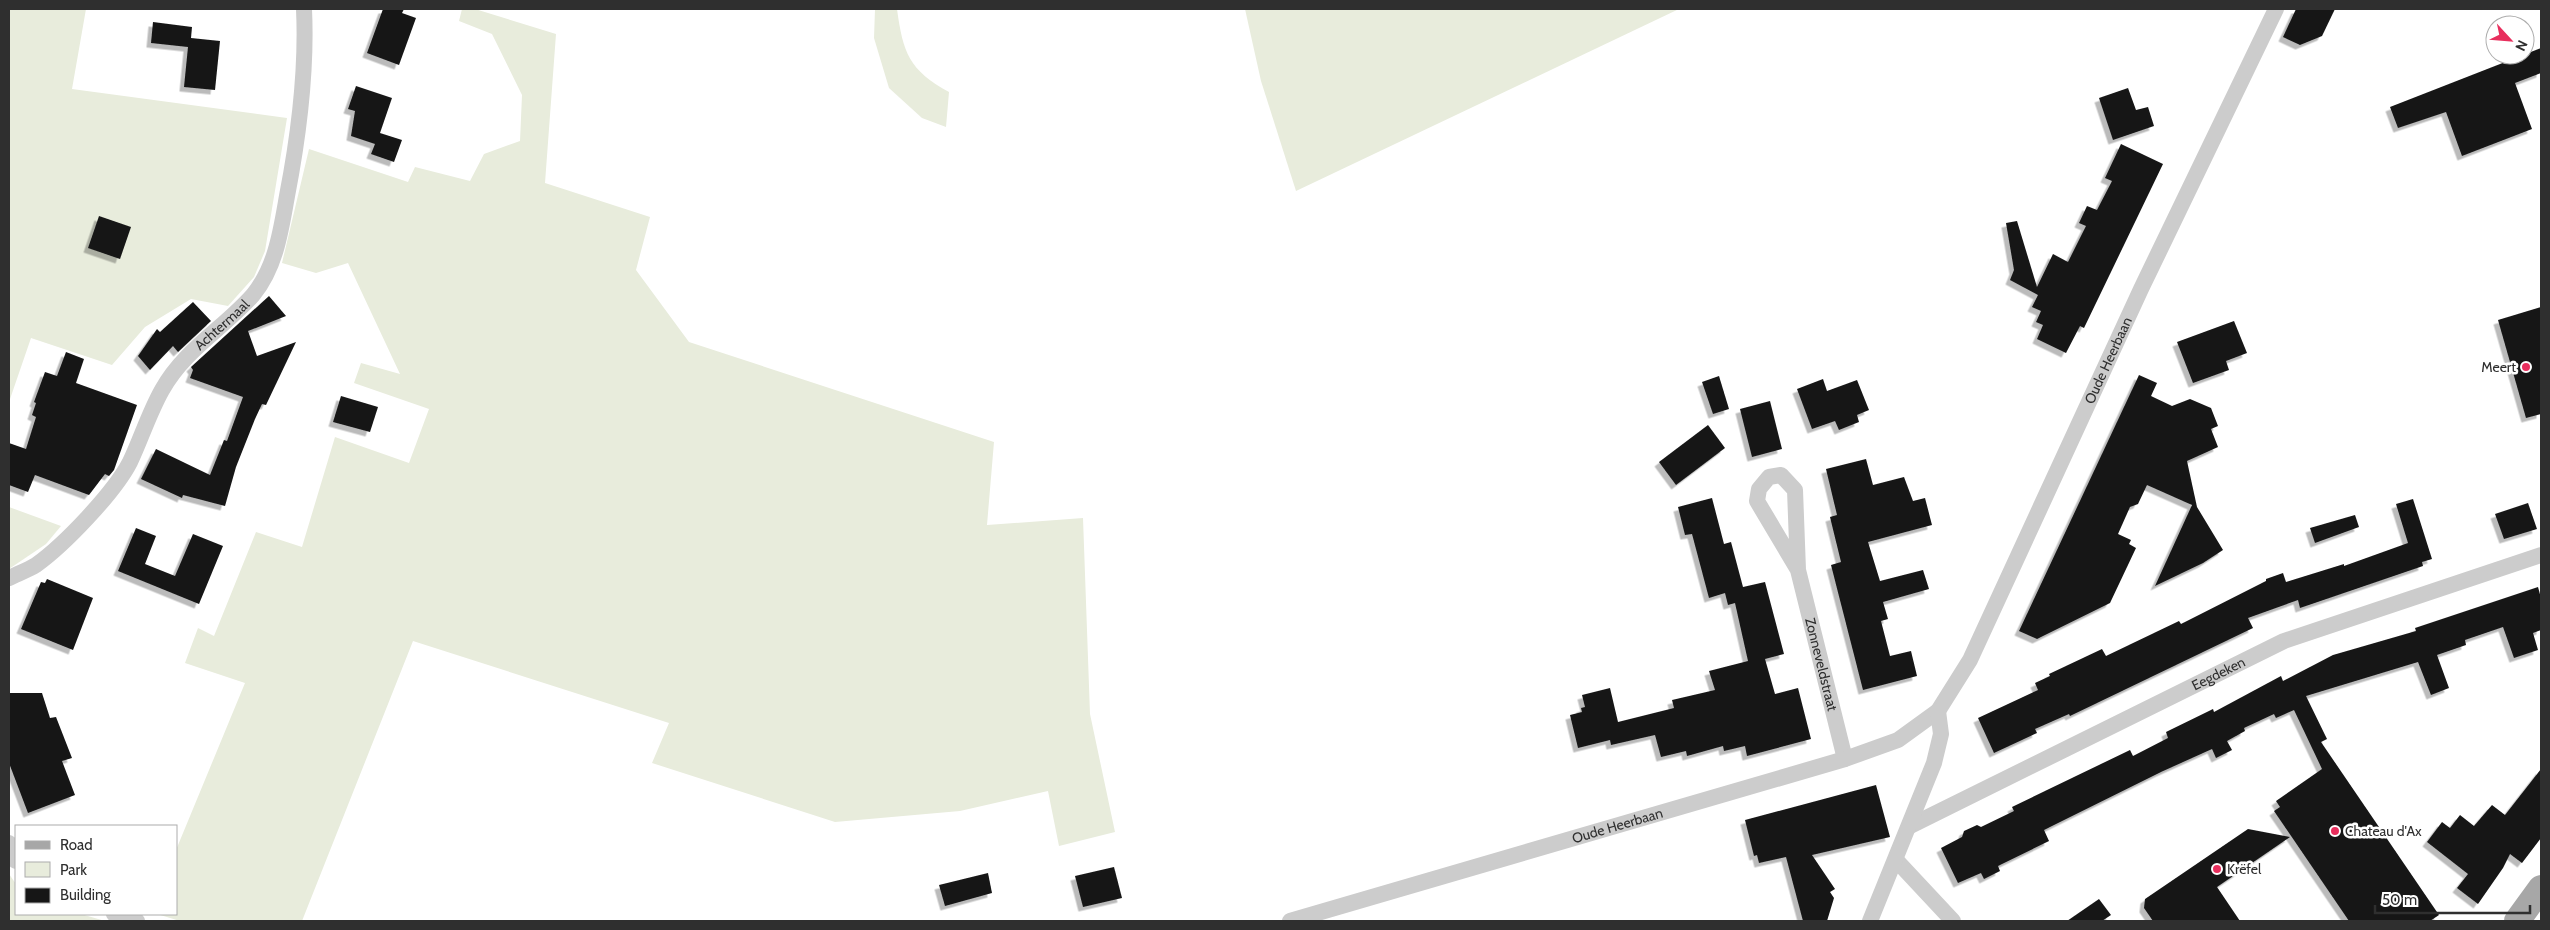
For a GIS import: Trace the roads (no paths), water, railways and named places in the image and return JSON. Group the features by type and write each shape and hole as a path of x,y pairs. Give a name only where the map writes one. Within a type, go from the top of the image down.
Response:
{"main road":[{"path":"2517,921 2541,888"}],"street":[{"name":"Achtermaal","path":"9,578 35,565 70,535 108,494 129,464 162,389 199,343 253,294 271,266 279,239 298,141 305,34 304,9"},
{"name":"Oude Heerbaan","path":"1290,921 1845,759 1898,740 1938,711 1970,660 2140,289 2276,9"},
{"name":"Zonneveldstraat","path":"1798,570 1757,501 1759,489 1768,477 1781,475 1795,490 1798,570 1845,759"},
{"name":"Eegdeken","path":"1910,826 2284,641 2541,555"},
{"path":"1870,921 1934,763 1941,734 1938,711"},
{"path":"9,843 15,858"},
{"path":"1896,860 1953,921"},
{"path":"117,915 137,921"}],"place":[{"name":"Meert","path":"2526,367"},
{"name":"Chateau d'Ax","path":"2335,831"},
{"name":"Krëfel","path":"2217,869"}]}
